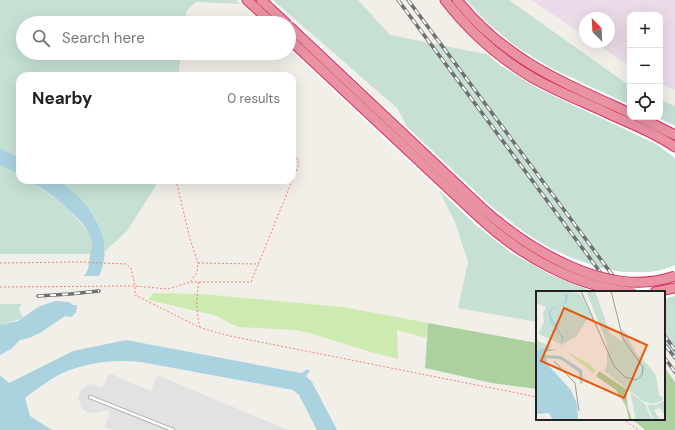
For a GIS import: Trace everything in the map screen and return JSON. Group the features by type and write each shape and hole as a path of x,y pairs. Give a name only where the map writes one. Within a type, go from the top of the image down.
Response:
{"highway":[{"path":"247,0 264,16"},
{"path":"261,0 278,16"},
{"path":"445,0 460,18 486,38 541,71 627,112"},
{"path":"457,0 486,38 508,62 533,78 647,131 675,147"},
{"path":"296,33 487,212 523,240 542,252 588,273 631,281 653,281 675,276"},
{"path":"296,46 475,214 503,237 533,257 567,274 600,286 627,291"},
{"path":"645,120 675,135"},
{"path":"660,291 675,288"}],"lane":[{"path":"90,397 173,430"}],"path":[{"path":"296,159 298,159 299,164 296,172"},
{"path":"177,184 198,264 197,272 190,282"},
{"path":"0,287 135,286 168,288 190,282 251,282 291,184"},
{"path":"0,263 81,262 126,264 129,265 135,286 135,295 201,328 230,336 536,397"},
{"path":"198,264 259,264"},
{"path":"199,282 196,302 197,315 201,328"},
{"path":"624,420 638,430"}],"shaded area":[{"path":"531,0 675,0 675,90 663,85 663,12 627,12 627,64 603,48 615,48 615,12 579,12 579,32"},
{"path":"109,373 151,391 157,375 288,430 112,430 104,427 110,414 108,410 96,413 87,412 82,409 78,398 81,390 87,385 93,384 103,387"}],"green space":[{"path":"0,0 236,0 240,4 196,2 187,10 186,16 16,16 16,60 180,60 179,72 16,72 16,156 0,148"},
{"path":"273,0 358,0 390,35 485,54 502,35 485,20 467,0 509,0 627,84 627,120 663,120 663,101 675,106 675,354 665,350 665,291 536,291 536,322 458,308 468,262 455,222 398,109 296,20 296,16 291,16"},
{"path":"0,165 16,173 16,184 35,184 69,209 87,231 91,240 91,254 0,254"},
{"path":"61,184 156,184 127,231 105,251 100,227 90,210"},
{"path":"153,293 201,294 343,307 428,323 426,338 397,330 398,359 295,330 238,327 214,315 148,300"},
{"path":"0,304 21,304 19,309 23,318 0,325"},
{"path":"428,323 536,343 536,389 492,383 425,368"},
{"path":"665,368 675,382 675,430 645,430 631,420 665,420"}],"water":[{"path":"0,148 16,156 16,173 0,165"},
{"path":"35,184 64,184 77,195 92,213 102,232 104,243 105,254 99,276 84,276 87,271 91,250 91,240 88,232 82,223 65,206"},
{"path":"55,301 69,302 73,305 77,305 76,313 71,317 65,316 40,333 20,340 11,349 0,355 0,325 18,321 38,307"},
{"path":"126,340 301,373 308,369 310,371 306,376 312,382 337,430 317,430 299,395 293,390 141,362 122,361 102,362 65,372 44,384 25,398 30,416 52,430 0,430 0,375 9,383 73,351"}],"pier":[{"path":"248,0 272,0 289,16 254,16 243,5"},
{"path":"296,23 491,206 524,232 548,247 572,258 609,270 623,272 650,272 662,270 675,265 675,296 665,299 665,291 592,291 549,274 510,252 475,224 296,56"},
{"path":"494,29 515,46 551,68 627,104 627,120 663,120 675,126 675,158 656,144 539,89 500,65 479,47"}],"railway":[{"path":"398,0 614,291"},
{"path":"408,0 624,291"},
{"path":"38,296 99,291"},
{"path":"665,336 675,350"},
{"path":"666,346 675,358"},
{"path":"665,358 675,372"}]}
